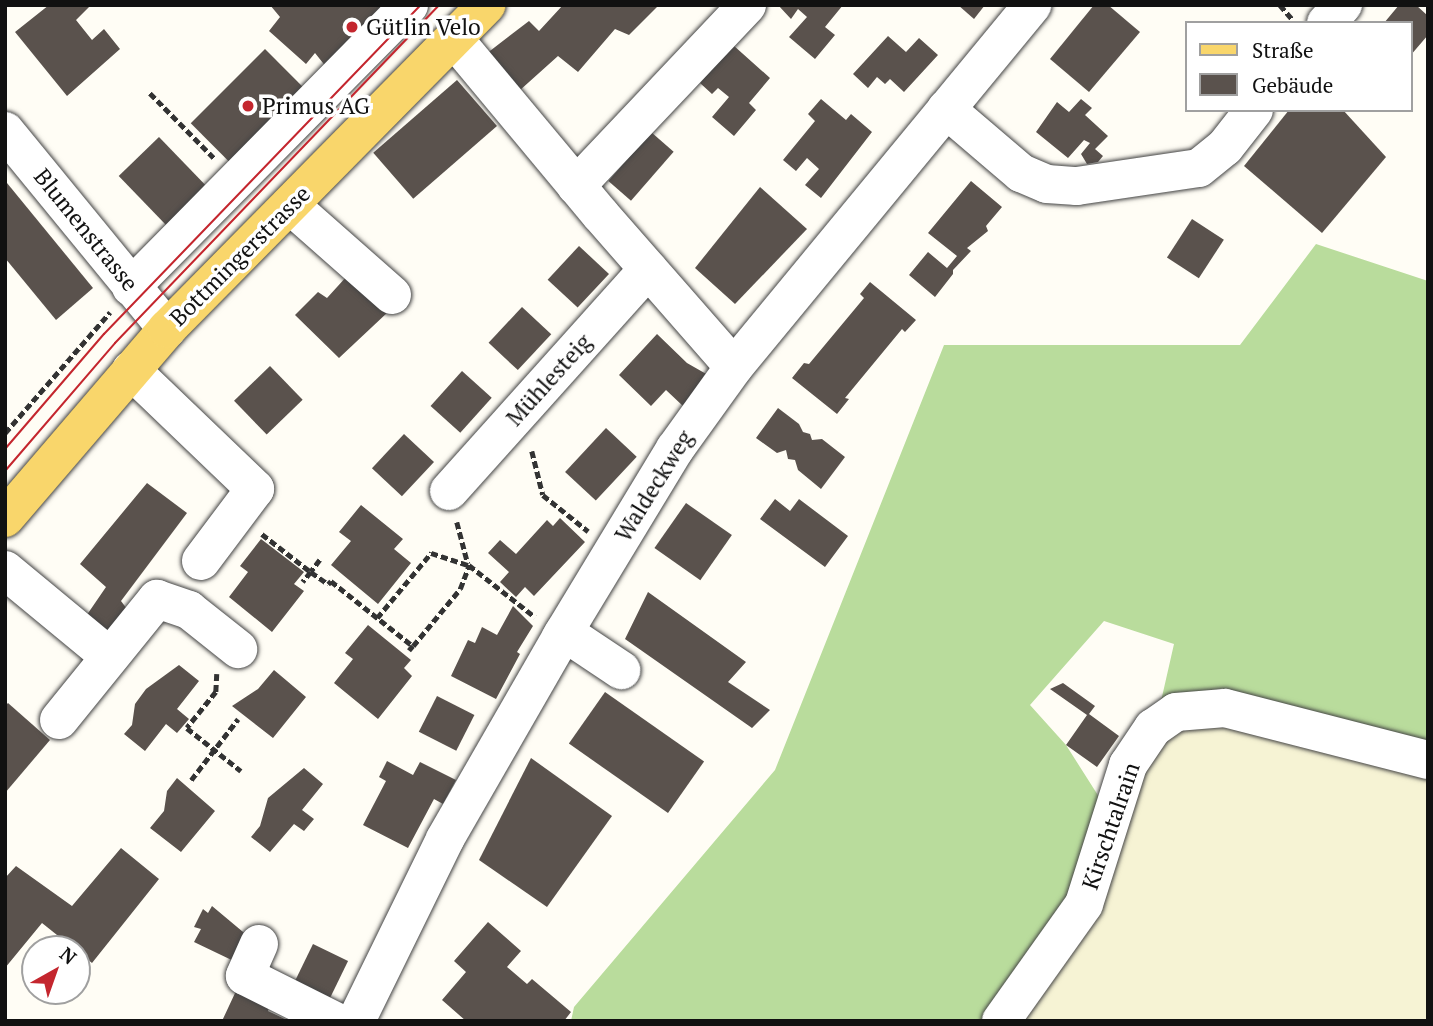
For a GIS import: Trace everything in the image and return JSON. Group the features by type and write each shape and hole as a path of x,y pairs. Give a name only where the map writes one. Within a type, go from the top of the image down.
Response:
{"main road":[{"name":"Bottmingerstrasse","path":"5,518 167,329 487,5"}],"street":[{"path":"131,287 410,5"},
{"path":"576,186 747,5"},
{"name":"Waldeckweg","path":"356,1021 445,839 563,635 676,449 734,366 1032,5"},
{"path":"1328,21 1343,5"},
{"path":"455,40 576,186 734,366"},
{"path":"946,109 1021,173 1047,184 1077,186 1199,167 1225,147 1252,112"},
{"name":"Blumenstrasse","path":"5,131 167,329"},
{"path":"290,205 393,295"},
{"name":"Mühlesteig","path":"449,491 648,269"},
{"path":"131,370 256,489 201,561"},
{"path":"5,570 110,657"},
{"path":"58,720 157,599 188,610 238,649"},
{"path":"563,635 621,670"},
{"name":"Kirschtalrain","path":"1001,1021 1084,904 1128,765 1153,728 1176,712 1225,708 1428,760"},
{"path":"259,944 245,976 335,1021"}],"path":[{"path":"1280,5 1294,21"},
{"path":"150,93 200,144"},
{"path":"5,433 131,287"},
{"path":"522,410 543,495 556,506"},
{"path":"237,514 311,572 328,584 331,581 411,649 460,589 469,565 449,491"},
{"path":"377,618 431,553 469,565 563,635"},
{"path":"303,582 320,561"},
{"path":"238,649 215,676 216,692 187,728 241,771"},
{"path":"191,780 238,719"}],"shaded area":[{"path":"1159,710 1428,754 1428,1021 1001,1021"}],"green space":[{"path":"1316,244 1428,281 1428,755 1159,710 1174,644 1104,621 1030,705 1066,745 1101,800 1061,932 1003,1021 571,1021 574,1007 775,770 944,345 1240,345"}],"building":[{"path":"49,5 91,5 76,20 92,40 104,29 120,49 67,96 15,32"},
{"path":"270,5 392,5 327,68 315,53 306,64 269,31 280,17"},
{"path":"563,5 659,5 629,35 615,29 578,72 558,56 519,91 486,54 529,21 539,31"},
{"path":"778,5 843,5 825,27 835,35 815,59 789,37 807,17 798,9 791,19"},
{"path":"958,5 985,5 974,19"},
{"path":"1094,5 1108,5 1140,32 1089,92 1050,59"},
{"path":"1399,5 1416,5 1428,16 1428,35 1412,54 1412,21 1386,21"},
{"path":"888,36 906,52 919,38 938,55 904,92 890,79 885,84 877,77 868,88 853,74"},
{"path":"733,45 770,78 749,103 756,110 734,136 712,117 729,97 718,88 712,94 700,83"},
{"name":"Primus AG","path":"265,49 304,88 230,162 191,123"},
{"path":"457,80 497,126 413,199 373,153"},
{"path":"821,99 846,120 851,114 872,132 821,198 805,185 819,169 807,158 796,171 783,160 815,121 808,114"},
{"path":"1081,99 1092,108 1085,115 1108,136 1095,149 1103,156 1098,162 1087,164 1081,154 1090,143 1084,140 1068,158 1036,132 1057,102 1069,112"},
{"path":"1287,112 1345,112 1386,157 1322,233 1244,166"},
{"path":"651,132 674,152 631,201 608,181"},
{"path":"159,137 210,190 170,229 119,176"},
{"path":"971,181 1002,207 986,226 988,231 967,248 971,251 953,270 953,274 935,297 909,275 928,252 947,268 957,256 928,233"},
{"path":"7,183 93,288 56,320 5,258"},
{"path":"760,187 807,229 735,304 695,268"},
{"path":"1192,219 1224,240 1199,278 1167,258"},
{"path":"579,246 609,274 578,308 548,280"},
{"path":"347,276 388,312 339,358 295,315 318,292 327,298"},
{"path":"870,282 916,320 905,332 902,329 845,398 849,399 837,414 792,378 804,363 809,364 864,298 860,294"},
{"path":"522,307 551,334 518,370 489,343"},
{"path":"657,334 687,363 708,375 684,407 666,390 651,406 619,375"},
{"path":"270,366 303,400 267,435 234,401"},
{"path":"462,371 492,398 460,433 431,406"},
{"path":"778,408 799,424 803,432 810,434 812,440 822,439 845,457 821,489 798,470 795,460 788,459 786,450 777,453 756,438"},
{"path":"606,428 637,457 596,501 565,472"},
{"path":"404,434 434,462 402,496 372,468"},
{"path":"147,483 187,513 121,601 127,609 105,639 82,622 106,587 80,564"},
{"path":"775,499 790,511 799,499 848,536 825,567 760,519"},
{"path":"686,503 732,535 700,580 654,548"},
{"path":"361,505 403,539 394,549 411,563 378,604 331,565 351,541 339,532"},
{"path":"560,518 585,542 534,596 525,587 516,597 500,582 509,572 488,553 500,540 516,554 547,520 553,526"},
{"path":"261,539 304,572 294,584 304,591 272,632 229,597 248,572 240,566"},
{"path":"648,592 746,662 728,682 770,710 752,728 625,639"},
{"path":"513,606 533,626 517,652 520,654 496,699 451,676 468,640 475,643 482,627 497,635"},
{"path":"368,625 411,660 404,668 412,676 378,719 334,683 353,659 345,653"},
{"path":"179,665 199,681 177,709 189,719 177,733 166,724 145,751 124,734 132,725 135,704 146,689"},
{"path":"274,670 306,697 273,738 232,706 258,689"},
{"path":"1063,683 1095,706 1089,714 1119,736 1097,767 1066,745 1087,715 1050,689"},
{"path":"605,692 704,761 668,813 569,744"},
{"path":"437,696 474,715 456,751 419,732"},
{"path":"8,703 50,740 5,793 5,706"},
{"path":"531,758 612,816 547,907 479,860"},
{"path":"387,761 413,775 420,762 456,780 443,804 434,799 408,848 363,825 386,781 379,777"},
{"path":"304,768 323,784 302,810 314,819 304,831 294,824 270,852 251,837 260,826 268,798"},
{"path":"177,778 215,811 181,852 150,828 164,811 167,791"},
{"path":"121,848 159,879 92,963 91,935 57,935 42,923 32,935 21,935 21,949 5,968 5,878 16,866 72,906"},
{"path":"212,906 255,942 242,965 194,942 201,929 194,927 203,909 208,913"},
{"path":"488,922 521,951 507,967 527,984 532,979 571,1012 564,1021 466,1021 442,1000 466,972 454,961"},
{"path":"313,944 348,961 326,1006 291,989"},
{"path":"236,991 269,1007 268,1011 287,1020 289,1015 302,1021 222,1021"}],"tram line":[{"path":"5,449 104,334 421,5"},
{"path":"5,471 115,343 439,5"}],"place":[{"name":"Gütlin Velo","path":"352,27"},
{"name":"Primus AG","path":"248,106"}]}
